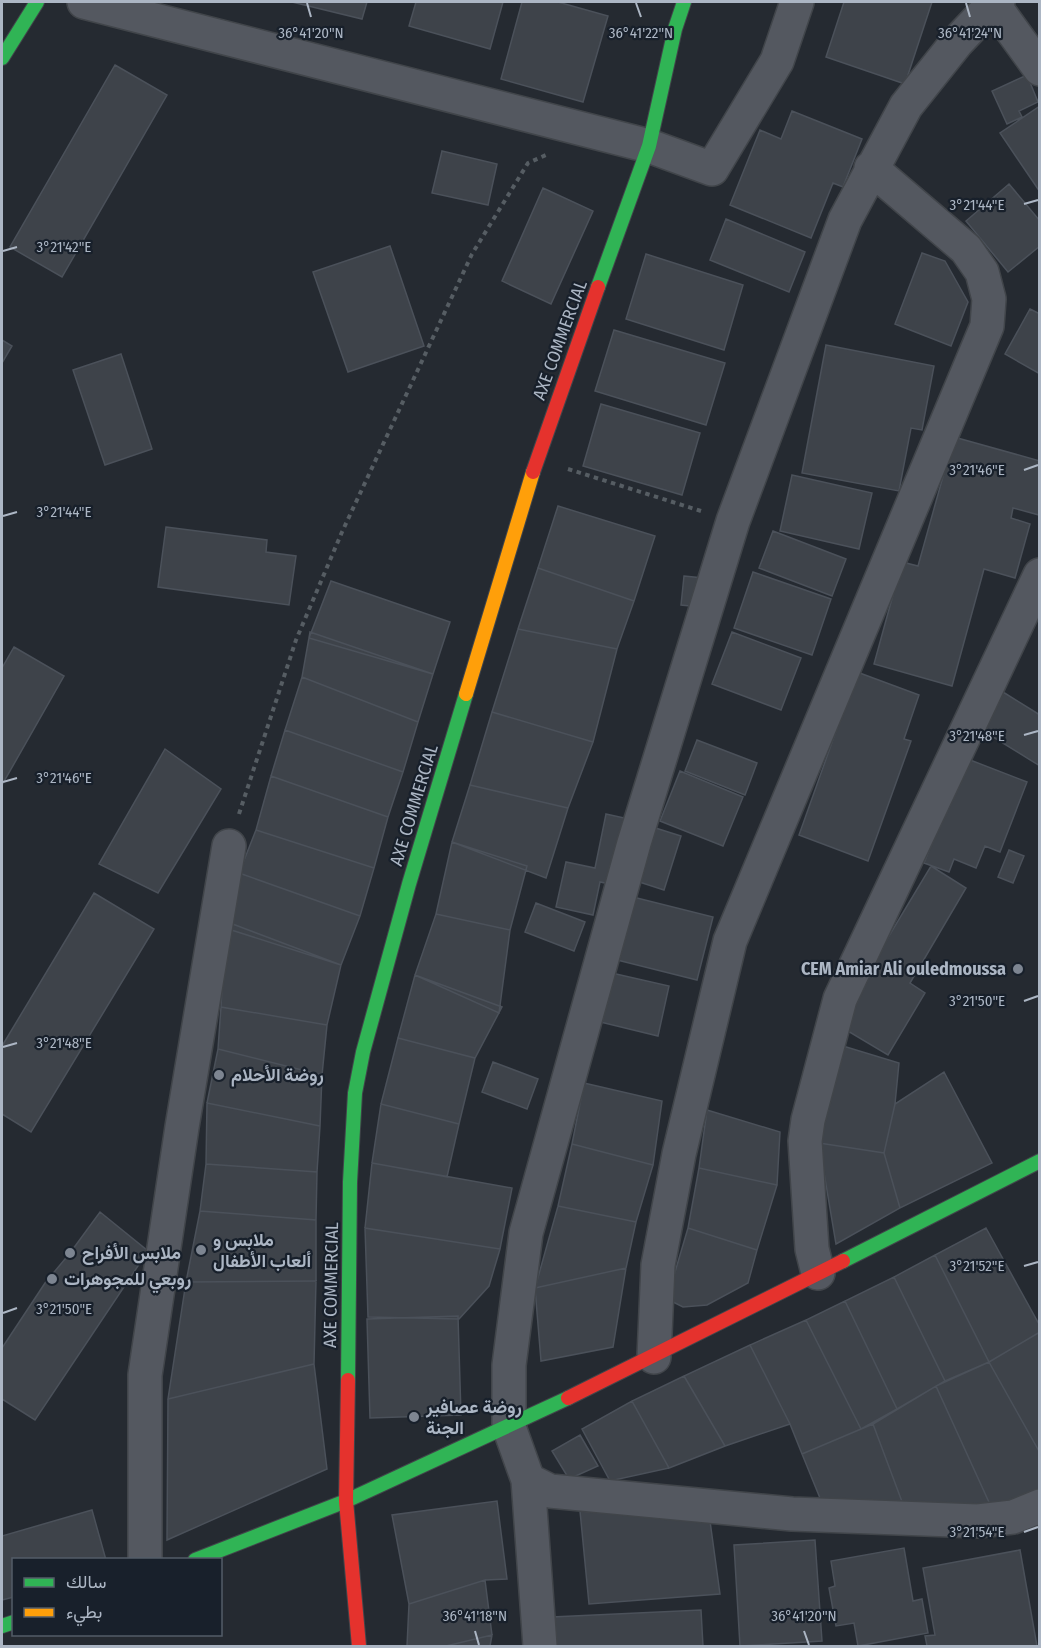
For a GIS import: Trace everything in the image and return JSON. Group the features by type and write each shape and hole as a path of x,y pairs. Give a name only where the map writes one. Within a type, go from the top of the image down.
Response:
{"street":[{"path":"2,58 37,2"},
{"path":"84,2 649,146 712,169 777,62 797,2"},
{"name":"AXE COMMERCIAL","path":"359,1647 346,1501 350,1182 355,1093 363,1052 409,884 537,459 649,146 675,29 684,2"},
{"path":"540,1647 528,1480 509,1427 509,1365 526,1233 634,843 733,521 845,220 906,106 957,42 995,3 1040,69"},
{"path":"654,1357 658,1265 679,1154 730,941 987,326 989,299 982,272 966,249 872,168"},
{"path":"818,1274 812,1249 805,1141 808,1120 840,999 1040,575"},
{"path":"145,1558 145,1375 182,1127 229,846"},
{"path":"200,1558 346,1501 509,1427 654,1357 1040,1161"},
{"path":"528,1480 550,1491 792,1514 978,1521 1013,1517 1040,1506"}],"path":[{"path":"229,846 296,640 342,532 472,254 528,163 592,132"},
{"path":"537,459 733,521"}],"building":[{"path":"292,2 367,2 362,19"},
{"path":"416,2 503,2 490,49 409,26"},
{"path":"522,2 558,2 608,16 583,102 501,79"},
{"path":"844,2 932,2 905,84 826,57"},
{"path":"115,65 167,95 62,277 10,247"},
{"path":"1027,75 1038,102 1019,111 1022,117 1007,124 992,91"},
{"path":"1040,106 1040,192 1000,133"},
{"path":"792,111 862,139 843,187 833,183 811,238 730,205 760,130 781,139"},
{"path":"442,151 497,164 488,205 432,193"},
{"path":"1009,184 1040,221 1040,246 1008,272 966,221"},
{"path":"543,188 593,211 551,304 502,281"},
{"path":"726,219 805,252 789,292 710,260"},
{"path":"390,246 424,346 348,372 313,272"},
{"path":"922,253 945,261 968,302 951,346 895,324"},
{"path":"646,254 743,285 724,350 626,319"},
{"path":"1030,309 1040,314 1040,374 1005,354"},
{"path":"614,330 725,363 706,425 595,391"},
{"path":"2,340 12,346 2,363"},
{"path":"826,345 934,366 922,430 911,428 899,491 802,473"},
{"path":"121,354 152,449 105,465 73,370"},
{"path":"601,404 700,433 682,495 583,466"},
{"path":"954,437 1040,461 1040,513 1039,515 1013,508 1011,518 1030,524 1015,578 984,569 952,686 874,664 902,562 918,566"},
{"path":"792,475 872,493 859,549 780,531"},
{"path":"558,506 655,536 634,601 538,568"},
{"path":"166,527 267,540 266,552 296,556 289,605 158,587"},
{"path":"773,531 846,559 832,596 759,568"},
{"path":"538,568 634,601 617,649 518,629"},
{"path":"753,572 831,599 812,655 734,628"},
{"path":"684,576 703,578 700,607 681,605"},
{"path":"331,581 450,622 433,674 309,638"},
{"path":"518,629 617,649 593,742 492,712"},
{"path":"310,632 433,674 418,722 302,677"},
{"path":"732,632 801,658 781,710 712,684"},
{"path":"14,647 64,676 2,785 2,668"},
{"path":"857,672 919,695 904,739 911,741 868,861 799,835"},
{"path":"302,677 418,722 403,772 285,730"},
{"path":"1003,692 1040,715 1040,766 980,729"},
{"path":"492,712 593,742 568,808 470,785"},
{"path":"285,730 403,772 388,817 271,776"},
{"path":"697,740 757,763 745,795 685,771"},
{"path":"165,749 221,789 158,893 99,864"},
{"path":"965,758 1027,782 1000,852 985,846 976,868 954,859 949,872 924,863"},
{"path":"680,771 743,797 723,846 660,821"},
{"path":"271,776 388,817 374,868 256,830"},
{"path":"470,785 568,808 546,878 452,842"},
{"path":"606,814 629,819 615,885 600,882 593,915 556,907 566,862 595,868"},
{"path":"646,825 681,836 664,890 630,879"},
{"path":"256,830 374,868 360,916 239,873"},
{"path":"452,842 527,866 510,930 436,914"},
{"path":"1009,850 1024,856 1013,883 998,877"},
{"path":"931,866 966,888 910,983 925,993 888,1055 836,1024"},
{"path":"239,873 360,916 341,965 225,928"},
{"path":"94,893 154,929 31,1132 2,1114 2,1046"},
{"path":"621,894 713,917 697,980 605,957"},
{"path":"536,903 585,922 574,951 525,932"},
{"path":"436,914 510,930 499,1013 415,975"},
{"path":"230,923 341,965 327,1025 221,1007 225,928"},
{"path":"603,971 669,986 658,1036 592,1020"},
{"path":"415,975 502,1007 475,1058 398,1038"},
{"path":"221,1007 327,1025 322,1075 218,1049"},
{"path":"398,1038 475,1058 459,1124 381,1104"},
{"path":"843,1046 899,1063 895,1104 884,1153 819,1143"},
{"path":"218,1049 322,1075 320,1126 207,1103"},
{"path":"493,1062 538,1079 527,1109 482,1092"},
{"path":"944,1072 992,1163 900,1208 884,1153 895,1104"},
{"path":"584,1083 662,1101 653,1165 572,1144"},
{"path":"207,1103 320,1126 317,1172 206,1164"},
{"path":"381,1104 459,1124 447,1177 372,1163"},
{"path":"707,1110 780,1132 777,1185 699,1168"},
{"path":"819,1143 884,1153 900,1208 836,1244"},
{"path":"572,1144 653,1165 636,1222 558,1206"},
{"path":"372,1163 512,1188 500,1249 365,1228"},
{"path":"206,1164 317,1172 316,1220 200,1211"},
{"path":"699,1168 777,1185 757,1250 688,1228"},
{"path":"558,1206 636,1222 626,1268 535,1288"},
{"path":"200,1211 316,1220 316,1281 186,1282"},
{"path":"100,1212 148,1251 35,1420 2,1399 2,1348 45,1283"},
{"path":"365,1228 500,1249 489,1286 459,1319 368,1317"},
{"path":"688,1228 757,1250 748,1283 707,1305 683,1307 667,1299"},
{"path":"986,1228 1040,1326 1040,1332 989,1362 935,1255"},
{"path":"935,1255 989,1362 945,1381 894,1277"},
{"path":"626,1268 613,1347 541,1361 535,1288"},
{"path":"894,1277 945,1381 897,1409 845,1301"},
{"path":"316,1281 314,1364 168,1399 186,1282"},
{"path":"845,1301 897,1409 861,1429 806,1320"},
{"path":"458,1316 461,1415 370,1418 367,1319"},
{"path":"806,1320 861,1429 802,1454 790,1424 750,1345"},
{"path":"1040,1332 1040,1453 989,1362"},
{"path":"750,1345 790,1424 725,1446 684,1376"},
{"path":"989,1362 1040,1453 1040,1489 993,1511 936,1386"},
{"path":"314,1364 327,1469 167,1540 168,1399"},
{"path":"684,1376 725,1446 669,1468 632,1401"},
{"path":"936,1386 993,1511 904,1507 873,1424"},
{"path":"632,1401 669,1468 610,1481 582,1429"},
{"path":"873,1424 904,1507 822,1503 802,1454"},
{"path":"580,1435 598,1466 569,1479 552,1451"},
{"path":"497,1501 507,1579 485,1580 409,1604 392,1515"},
{"path":"92,1510 105,1558 12,1558 12,1598 2,1600 2,1536"},
{"path":"580,1511 710,1521 720,1594 589,1604"},
{"path":"815,1540 822,1641 740,1646 734,1545"},
{"path":"904,1548 913,1601 922,1599 928,1633 858,1646 854,1623 836,1626 829,1588 835,1586 831,1561"},
{"path":"1020,1550 1037,1646 927,1646 925,1636 935,1635 923,1568"},
{"path":"485,1580 492,1635 446,1646 407,1646 409,1604"},
{"path":"701,1610 703,1646 553,1646 552,1617"},
{"path":"492,1635 490,1646 446,1646"}],"traffic: fast":[{"path":"2,58 37,2"},
{"path":"598,287 649,146 675,29 684,2"},
{"path":"348,1380 350,1182 355,1093 363,1052 409,884 466,694"},
{"path":"843,1261 1040,1161"},
{"path":"200,1558 346,1501 568,1398"},
{"path":"2,1626 12,1623"}],"traffic: slow":[{"path":"466,694 533,472"}],"traffic: jam":[{"path":"533,472 598,287"},
{"path":"568,1398 843,1261"},
{"path":"348,1380 346,1501 359,1646"}],"place":[{"name":"CEM Amiar Ali ouledmoussa","path":"1018,969"},
{"name":"روضة الأحلام","path":"219,1075"},
{"name":"ملابس و ألعاب الأطفال","path":"201,1250"},
{"name":"ملابس الأفراح","path":"70,1253"},
{"name":"روبعي للمجوهرات","path":"52,1279"},
{"name":"روضة عصافير الجنة","path":"414,1417"}]}
